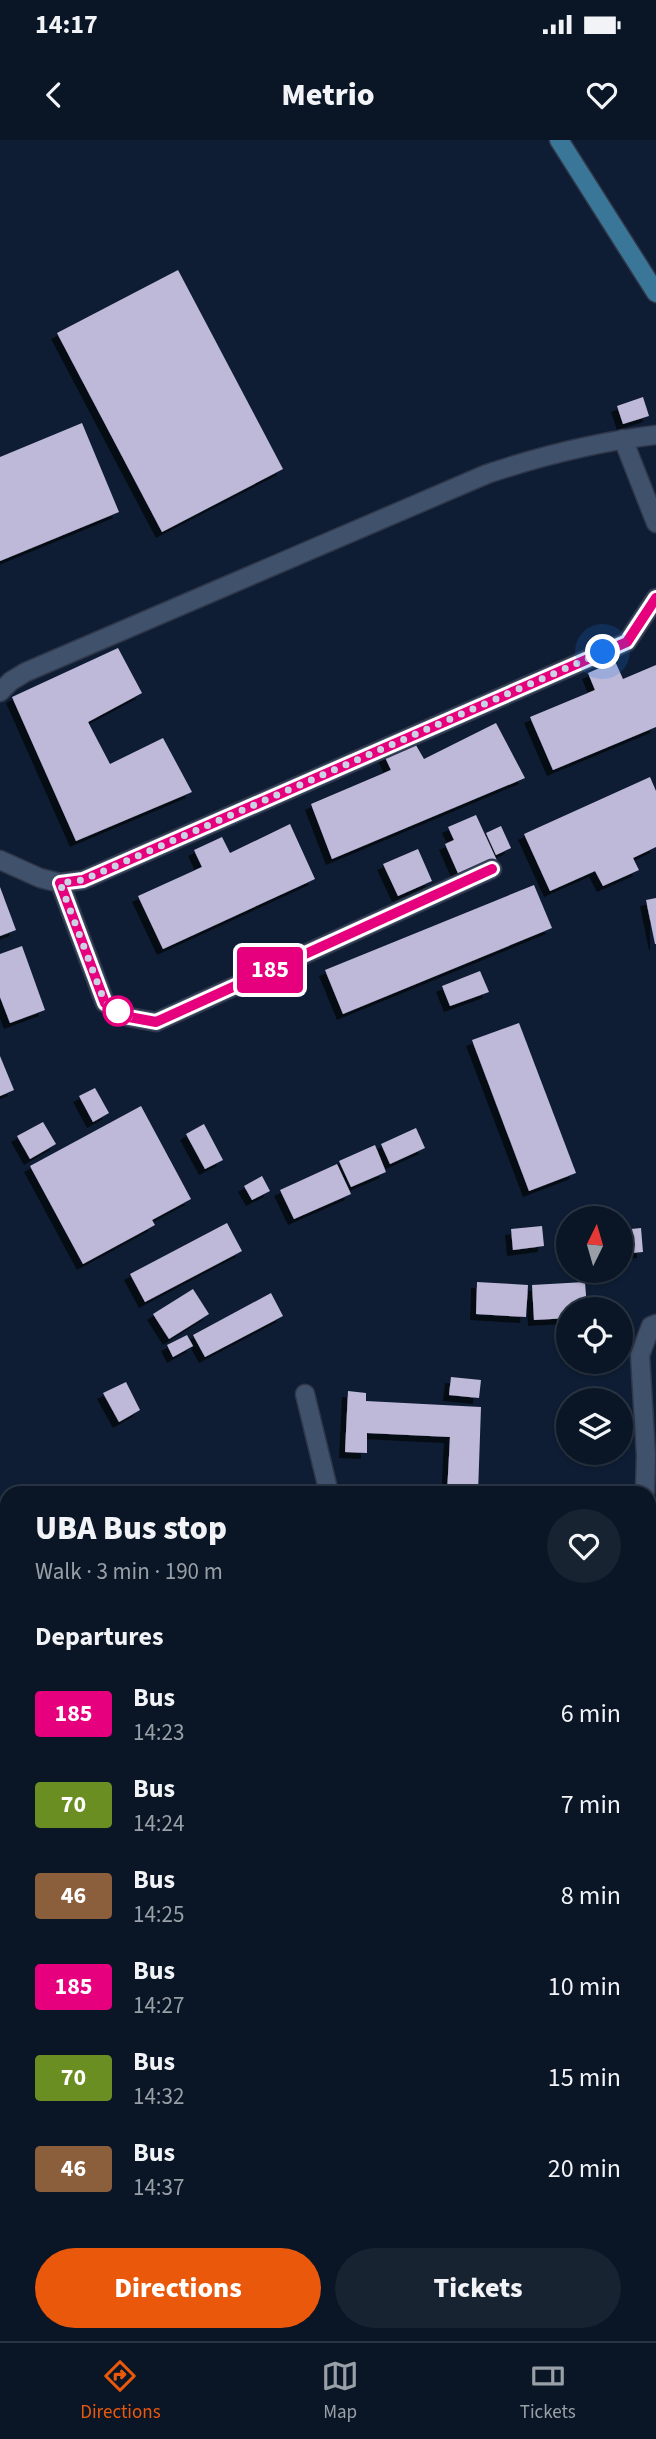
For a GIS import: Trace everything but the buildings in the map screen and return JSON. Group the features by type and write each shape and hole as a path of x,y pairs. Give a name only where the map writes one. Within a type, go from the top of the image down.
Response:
{"main road":[{"path":"559,140 656,293"}],"street":[{"path":"0,692 26,672 487,474 544,455 656,435"},
{"path":"623,439 656,523"},
{"path":"0,860 40,878 60,883 83,880 627,642 656,598"},
{"path":"60,883 105,1003 129,1017 156,1022 492,869"},
{"path":"645,1486 640,1355 651,1326 656,1324"},
{"path":"304,1394 327,1486"}],"bus line":[{"name":"185","path":"492,869 156,1022 129,1017 105,1003 60,883 83,880 627,642 656,598"}],"route":[{"path":"118,1011 129,1017 105,1003 60,883 83,880 603,652"}]}
